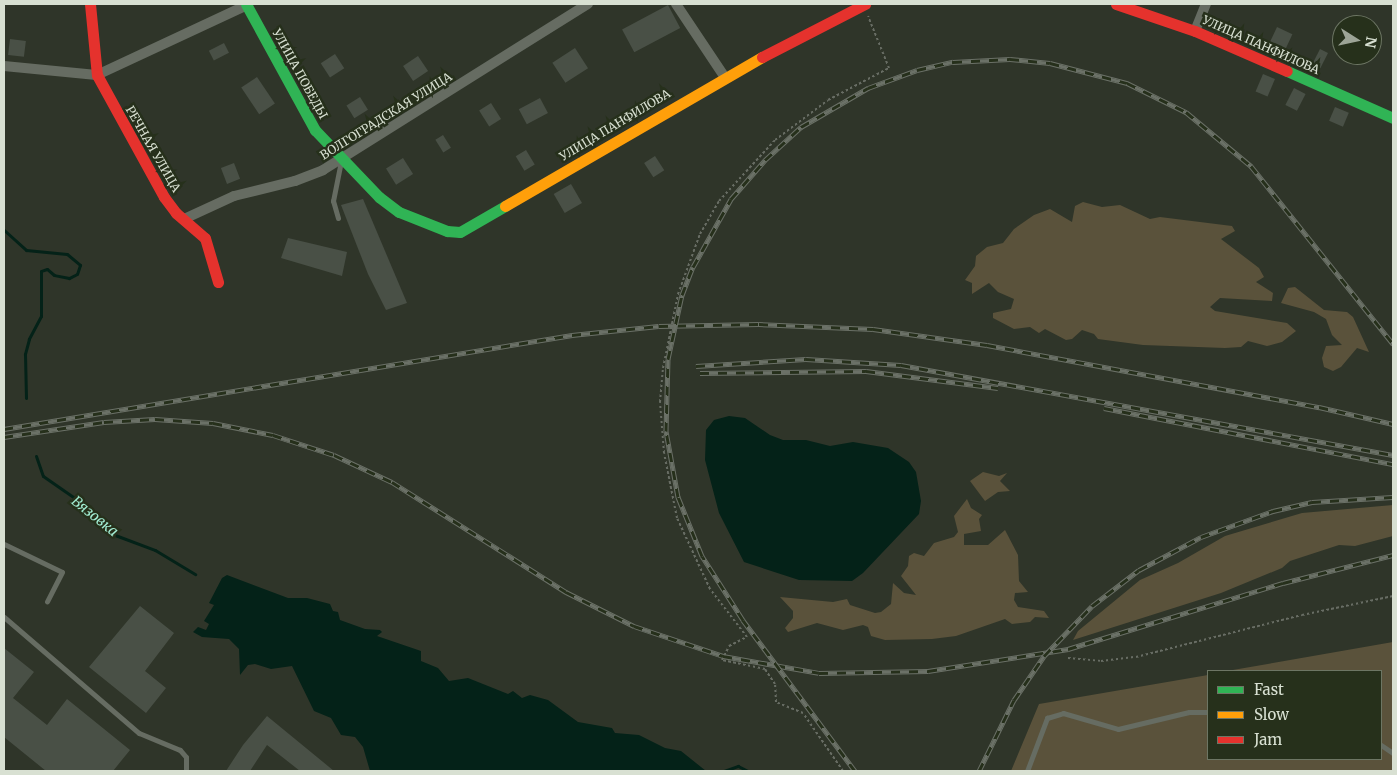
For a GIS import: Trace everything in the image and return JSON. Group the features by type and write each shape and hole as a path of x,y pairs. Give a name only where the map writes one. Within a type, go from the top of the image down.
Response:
{"street":[{"name":"РЕЧНАЯ УЛИЦА","path":"90,4 97,75 164,197 205,238 218,282"},
{"name":"ВОЛГОГРАДСКАЯ УЛИЦА","path":"184,219 234,196 309,177 588,4"},
{"path":"676,4 724,76"},
{"name":"УЛИЦА ПАНФИЛОВА","path":"379,197 399,212 447,230 470,228 724,76 864,4"},
{"name":"УЛИЦА ПАНФИЛОВА","path":"1116,4 1195,31 1393,118"},
{"path":"1195,31 1206,4"},
{"path":"4,66 97,75 245,5"},
{"name":"УЛИЦА ПОБЕДЫ","path":"245,5 292,84 315,130 379,197"}],"lane":[{"path":"338,218 333,201 342,158"},
{"path":"4,544 62,572 46,601"},
{"path":"4,617 138,733 180,750 186,756 186,771"},
{"path":"1027,771 1047,718 1063,713 1118,729 1189,712 1207,712"},
{"path":"1382,746 1393,753"}],"path":[{"path":"842,771 803,713 776,702 775,684 765,669 722,660 729,646 747,637 710,589 677,518 661,432 660,402 664,358 678,294 700,234 719,201 748,166 798,120 889,68 864,4"},
{"path":"1068,658 1102,661 1136,657 1302,615 1393,596"}],"shaded area":[{"path":"1083,202 1102,207 1120,205 1150,219 1160,217 1232,226 1235,231 1221,239 1259,268 1264,277 1256,282 1273,293 1272,301 1220,298 1210,307 1215,311 1287,323 1296,331 1282,342 1267,346 1248,341 1241,347 1225,348 1143,345 1098,339 1094,334 1082,330 1072,339 1066,340 1045,329 1039,333 1030,327 1014,329 993,318 993,313 1011,309 1014,299 998,292 989,283 972,294 972,283 965,280 975,266 976,256 987,247 1003,243 1014,229 1034,215 1050,209 1072,222 1075,206"},
{"path":"1295,287 1324,310 1347,312 1353,317 1369,352 1357,348 1341,367 1333,371 1324,367 1322,358 1326,346 1342,345 1332,335 1326,319 1314,312 1281,303 1288,288"},
{"path":"729,416 745,418 770,435 783,440 806,440 830,446 853,442 888,448 909,462 916,472 921,501 919,514 863,573 852,581 799,580 744,562 719,513 705,460 706,430 714,420"},
{"path":"983,472 999,476 1007,473 1000,481 1010,491 998,492 985,501 970,481"},
{"path":"967,499 971,508 982,515 979,519 981,531 964,534 964,545 988,545 1005,530 1018,555 1019,581 1028,592 1015,593 1014,600 1018,607 1044,611 1049,618 1035,617 1030,622 1012,624 1005,619 956,636 932,639 885,640 871,636 868,627 863,625 843,630 817,623 788,632 785,628 793,618 793,611 780,597 833,602 847,599 850,605 875,613 881,612 891,604 893,583 904,593 916,595 901,576 908,566 909,556 914,553 924,556 934,543 954,537 958,532 954,516"},
{"path":"1393,505 1393,536 1355,546 1339,545 1290,561 1282,568 1221,593 1073,640 1078,631 1140,580 1178,563 1225,536 1302,513"},
{"path":"227,575 288,598 307,598 330,604 333,611 338,612 340,620 365,629 380,630 382,632 377,636 421,651 421,661 438,668 449,681 468,678 508,694 513,691 522,698 530,695 548,700 578,722 612,728 615,733 639,735 665,748 681,751 706,771 370,771 363,747 355,737 341,735 331,718 314,711 292,666 271,669 255,664 248,665 240,675 239,649 229,639 202,637 193,632 198,627 206,630 209,624 204,621 214,605 209,603 222,578"},
{"path":"1393,642 1393,771 1011,771 1039,704 1207,675 1207,760 1382,760 1382,670 1233,670"}],"building":[{"path":"668,5 680,28 634,52 622,29"},
{"path":"1277,27 1292,34 1284,51 1269,44"},
{"path":"10,39 26,41 24,57 8,55"},
{"path":"224,43 229,53 214,61 209,51"},
{"path":"575,48 588,68 565,83 552,63"},
{"path":"1320,49 1328,53 1320,68 1312,64"},
{"path":"335,54 344,68 330,78 321,63"},
{"path":"418,56 428,71 413,81 403,66"},
{"path":"1263,74 1275,79 1268,97 1256,91"},
{"path":"257,77 275,104 259,114 241,88"},
{"path":"1294,88 1306,94 1297,111 1285,105"},
{"path":"360,97 368,110 354,118 346,105"},
{"path":"540,98 548,113 527,124 519,109"},
{"path":"491,103 501,119 489,127 479,110"},
{"path":"1335,107 1349,113 1343,127 1329,121"},
{"path":"443,135 451,148 443,152 435,140"},
{"path":"526,150 535,165 524,171 516,156"},
{"path":"655,156 664,170 653,177 644,163"},
{"path":"403,158 413,174 396,185 386,169"},
{"path":"234,163 240,179 227,184 221,168"},
{"path":"571,184 582,203 565,213 554,194"},
{"path":"363,199 407,303 386,310 368,274 341,205"},
{"path":"288,238 347,252 342,276 281,258"},
{"path":"140,606 174,633 145,671 166,688 146,713 89,667"},
{"path":"4,648 34,672 13,698 47,725 67,699 130,750 113,771 46,771 4,737"},
{"path":"267,716 334,771 300,771 267,745 250,771 226,771 243,745"}],"waterway":[{"name":"Вязовка","path":"4,230 26,250 67,254 80,265 77,274 69,278 54,275 47,269 41,271 41,316 29,339 25,354 26,398"},
{"name":"Вязовка","path":"36,456 43,476 92,510 115,535 155,550 195,574"},
{"name":"Вязовка","path":"724,771 738,766 748,771"}],"railway":[{"path":"855,771 743,620 702,556 678,497 666,431 668,359 682,295 693,267 731,199 765,160 801,127 868,88 917,70 953,62 1010,59 1050,63 1127,83 1186,112 1251,166 1393,344"},
{"path":"4,429 572,335 659,326 759,324 873,329 987,345 1319,407 1393,424"},
{"path":"696,366 806,359 901,365 1393,455"},
{"path":"700,373 866,371 998,388"},
{"path":"1104,408 1393,464"},
{"path":"4,437 104,422 155,419 213,423 273,435 334,455 392,482 566,592 634,626 723,656 819,673 928,671 1068,649 1283,583 1393,555"},
{"path":"979,771 1014,700 1044,656 1092,606 1139,570 1201,537 1273,511 1312,502 1393,497"}],"traffic: fast":[{"path":"246,4 315,130 379,197 399,212 447,231 460,232 505,206"},
{"path":"1287,71 1393,118"}],"traffic: slow":[{"path":"505,206 762,57"}],"traffic: jam":[{"path":"90,4 97,75 164,197 176,213 205,238 218,282"},
{"path":"762,57 865,4"},
{"path":"1116,4 1195,31 1287,71"}]}
